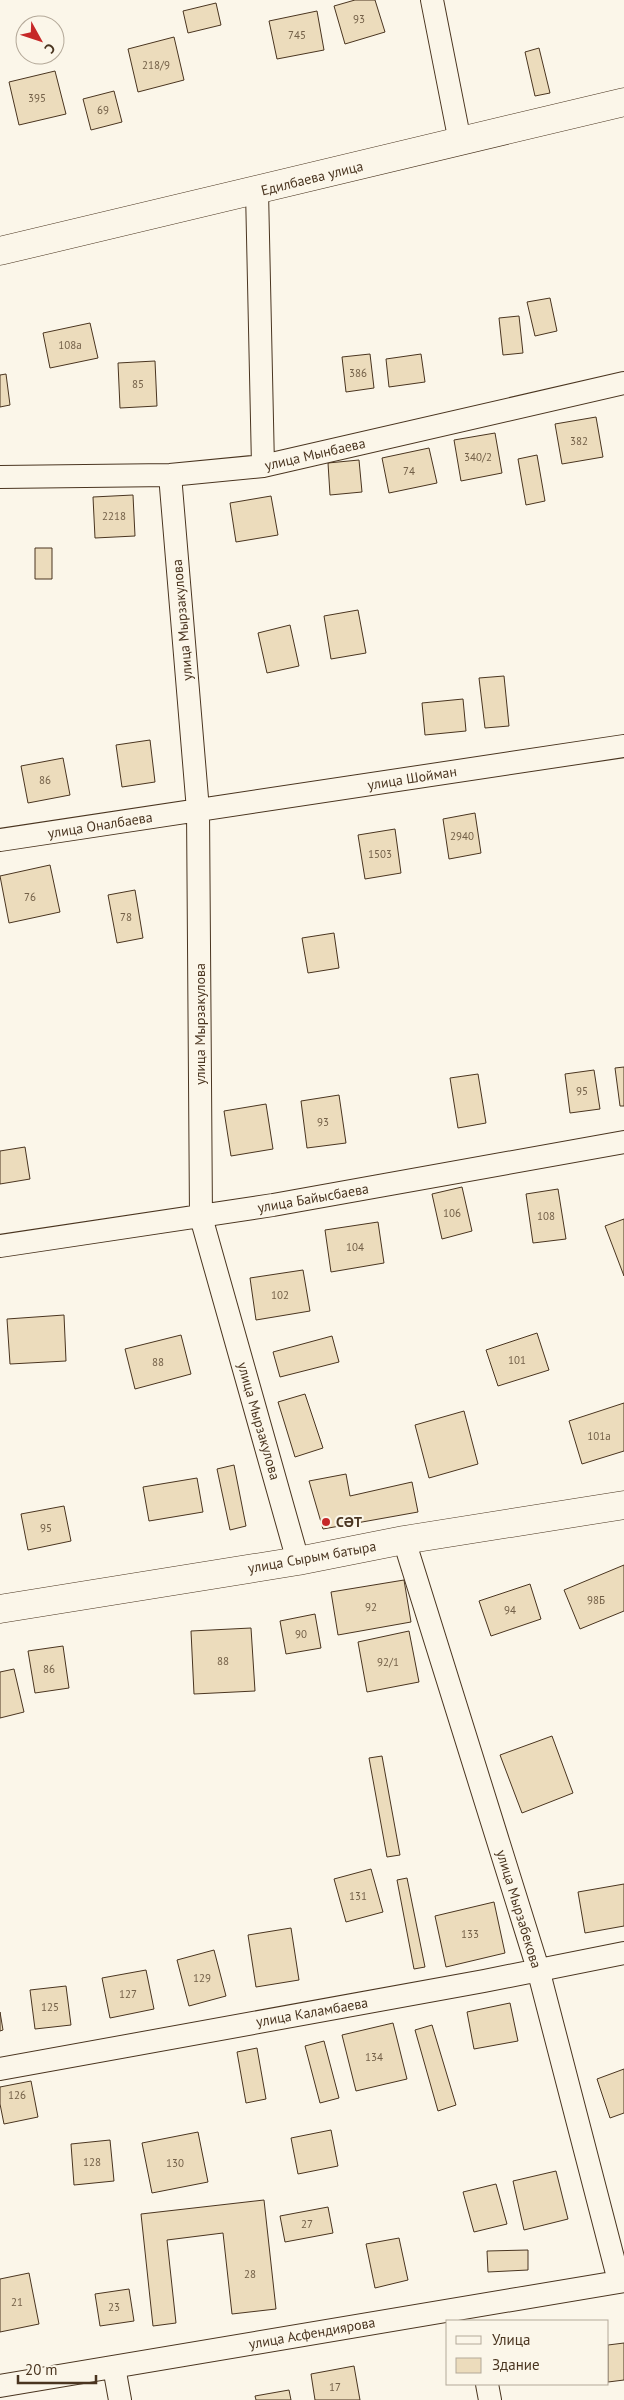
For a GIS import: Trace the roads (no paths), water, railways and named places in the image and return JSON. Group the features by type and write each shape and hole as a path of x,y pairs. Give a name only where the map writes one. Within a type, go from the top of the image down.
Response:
{"street":[{"path":"432,0 460,142"},
{"name":"Едилбаева улица","path":"0,250 257,191 624,102"},
{"path":"257,191 263,466"},
{"name":"улица Мынбаева","path":"0,477 170,475 263,466 624,383"},
{"name":"улица Мырзакулова","path":"170,475 199,810 201,1216 298,1561"},
{"name":"улица Шойман","path":"199,810 624,746"},
{"name":"улица Оналбаева","path":"0,840 199,810"},
{"name":"улица Байысбаева","path":"0,1246 201,1216 624,1142"},
{"name":"улица Сырым батыра","path":"0,1609 298,1561 404,1540 624,1505"},
{"name":"улица Мырзабекова","path":"404,1540 538,1970 622,2281"},
{"name":"улица Каламбаева","path":"0,2069 624,1953"},
{"name":"улица Асфендиярова","path":"0,2386 114,2367 476,2314 622,2281"},
{"path":"114,2367 120,2400"},
{"path":"487,2385 490,2400"}],"place":[{"name":"СƏТ","path":"326,1522"}]}
